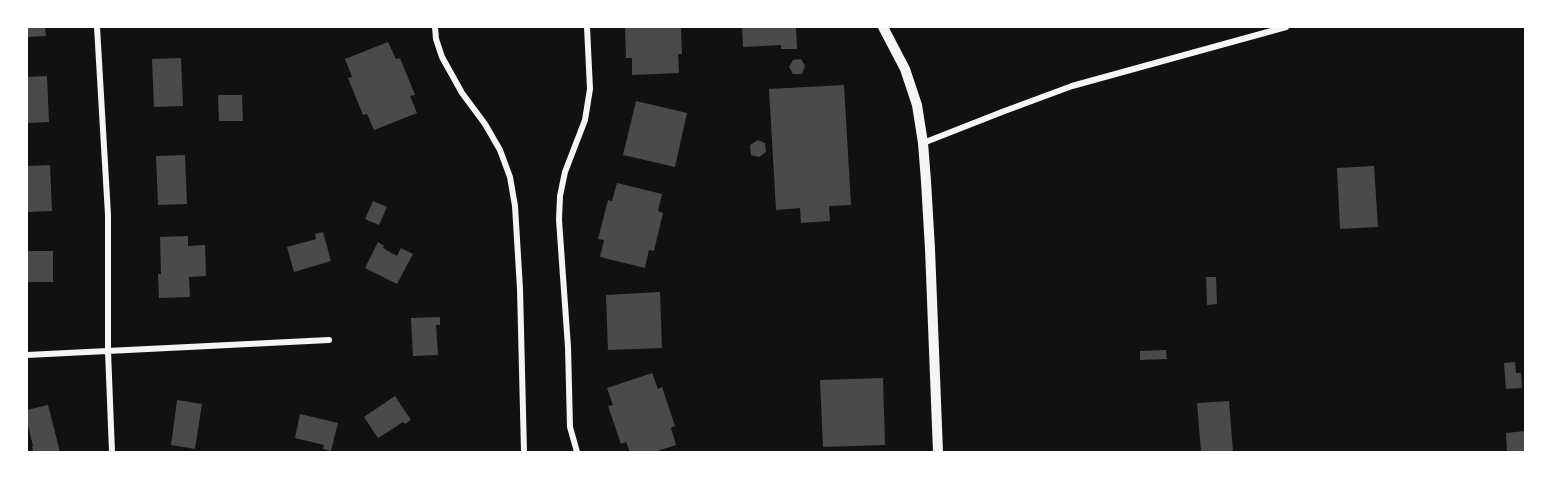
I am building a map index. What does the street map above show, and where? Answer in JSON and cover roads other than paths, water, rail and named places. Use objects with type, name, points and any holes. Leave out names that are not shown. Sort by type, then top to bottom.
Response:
[{"type":"street","points":[[97,27],[108,215],[108,351],[112,452]]},
{"type":"street","points":[[435,27],[442,57],[462,93],[485,124],[500,150],[510,177],[515,206],[520,289],[524,452]]},
{"type":"street","points":[[577,452],[570,427],[559,220],[560,196],[565,172],[585,120],[590,89],[587,27]]},
{"type":"street","points":[[883,27],[905,69],[917,105],[923,143],[929,226],[938,452]]},
{"type":"street","points":[[923,143],[1072,86],[1286,27]]},
{"type":"street","points":[[27,355],[329,340]]}]
